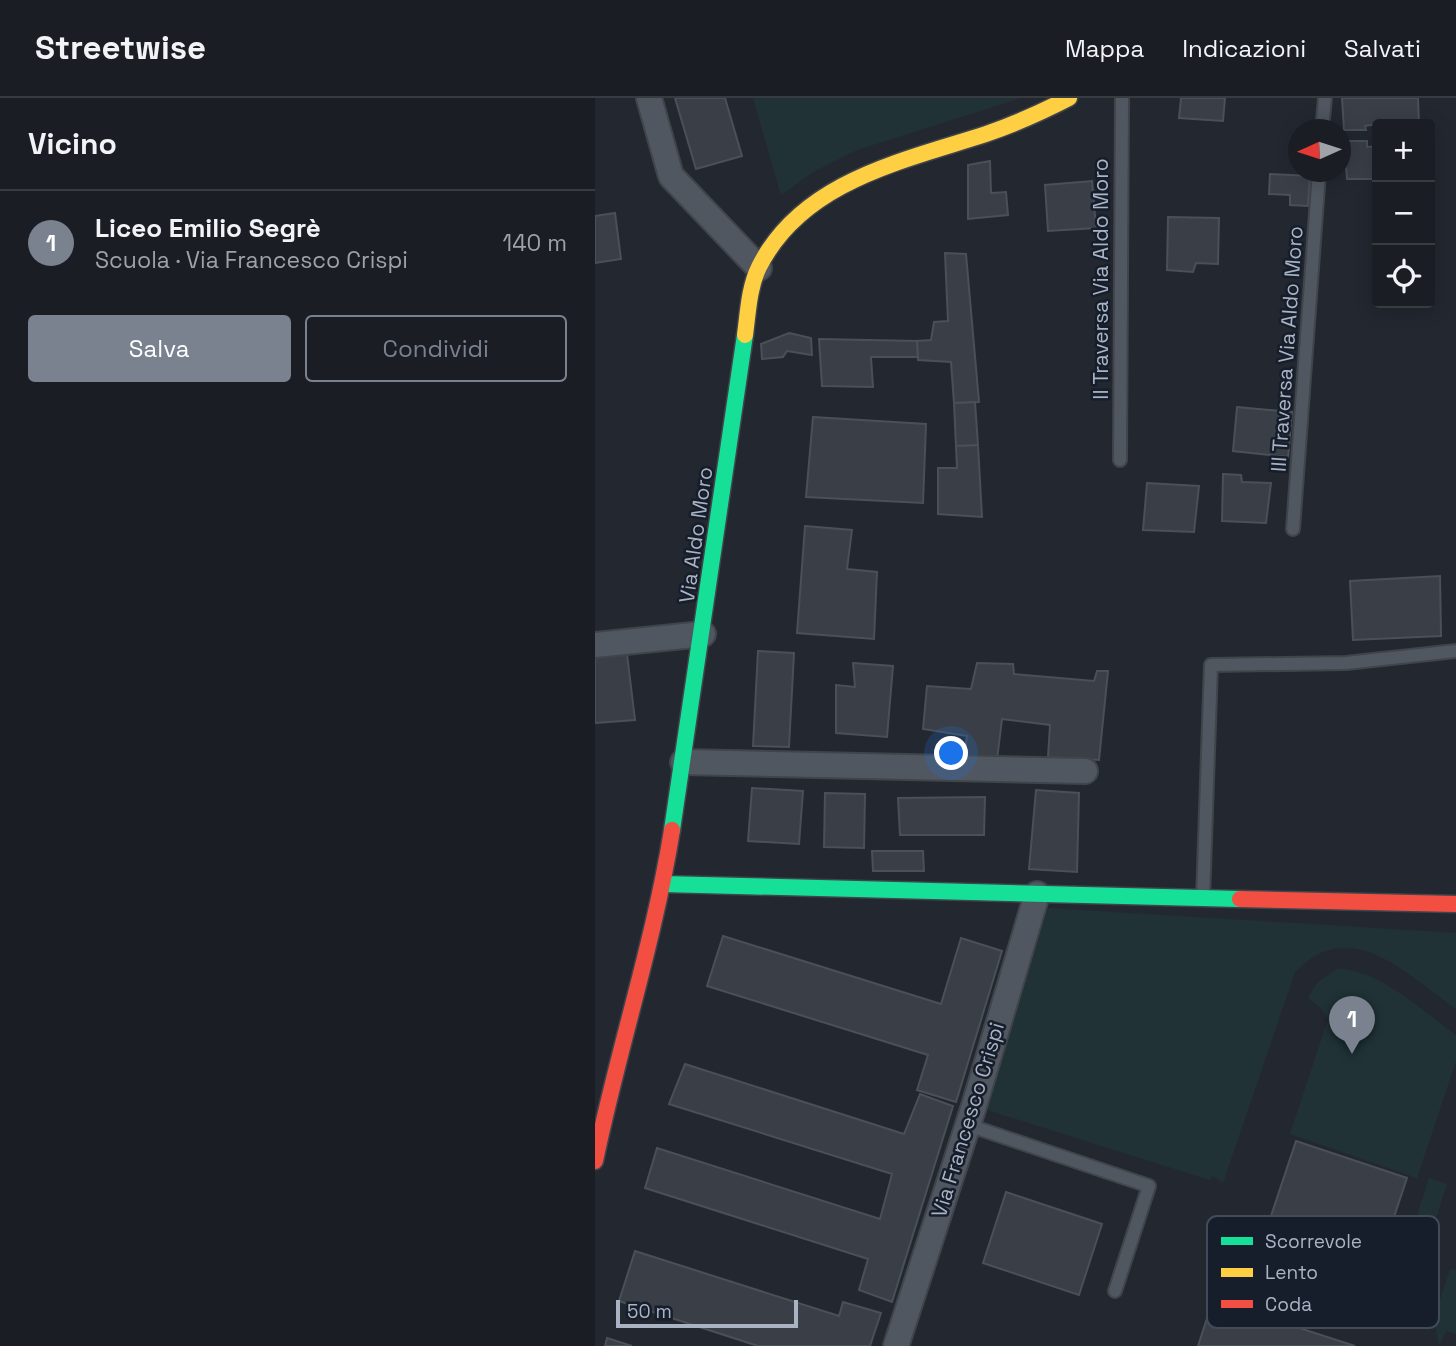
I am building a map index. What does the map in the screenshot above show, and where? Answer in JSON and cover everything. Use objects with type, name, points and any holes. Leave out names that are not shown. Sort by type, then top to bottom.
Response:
[{"type":"street","points":[[649,98],[671,176],[759,268]]},
{"type":"street","name":"Via Aldo Moro","points":[[595,1161],[615,1066],[663,884],[703,635],[747,312],[759,268],[781,234],[841,186],[879,166],[1006,127],[1046,111],[1069,98]]},
{"type":"street","points":[[595,645],[703,635]]},
{"type":"street","points":[[683,762],[1085,771]]},
{"type":"street","points":[[663,884],[1456,904]]},
{"type":"street","name":"Via Francesco Crispi","points":[[896,1346],[968,1125],[1037,894]]},
{"type":"lane","name":"II Traversa Via Aldo Moro","points":[[1120,460],[1122,98]]},
{"type":"lane","points":[[1323,119],[1325,98]]},
{"type":"lane","name":"III Traversa Via Aldo Moro","points":[[1293,528],[1318,182]]},
{"type":"lane","points":[[1203,898],[1211,665],[1346,663],[1456,651]]},
{"type":"lane","points":[[968,1125],[1149,1186],[1115,1291]]},
{"type":"shaded area","points":[[753,98],[1021,98],[857,150],[813,172],[781,195]]},
{"type":"shaded area","points":[[1048,908],[1456,933],[1456,1009],[1418,980],[1378,956],[1357,949],[1337,948],[1316,956],[1295,972],[1223,1183],[1212,1175],[1210,1180],[984,1109]]},
{"type":"shaded area","points":[[1337,969],[1352,970],[1384,983],[1456,1035],[1456,1061],[1417,1178],[1290,1134],[1328,1019],[1321,1008],[1308,998],[1317,983]]},
{"type":"shaded area","points":[[1429,1178],[1447,1184],[1437,1216],[1417,1216]]},
{"type":"shaded area","points":[[1456,1269],[1456,1334],[1446,1331],[1439,1346],[1436,1328],[1439,1328],[1439,1303],[1450,1270]]},
{"type":"building","points":[[675,98],[725,98],[742,156],[696,169]]},
{"type":"building","points":[[1181,98],[1225,98],[1223,121],[1179,118]]},
{"type":"building","points":[[1342,98],[1418,98],[1419,119],[1372,119],[1372,125],[1365,126],[1366,130],[1351,130],[1351,119],[1343,119]]},
{"type":"building","points":[[1351,141],[1367,141],[1367,147],[1372,146],[1372,179],[1351,179]]},
{"type":"building","points":[[990,161],[991,193],[1006,192],[1008,215],[968,219],[968,165]]},
{"type":"building","points":[[1270,174],[1288,175],[1288,182],[1310,182],[1308,206],[1290,205],[1290,195],[1269,194]]},
{"type":"building","points":[[1092,181],[1096,228],[1048,231],[1045,185]]},
{"type":"building","points":[[615,213],[621,259],[595,263],[595,216]]},
{"type":"building","points":[[1168,217],[1219,218],[1218,264],[1196,263],[1193,272],[1167,270]]},
{"type":"building","points":[[945,253],[966,254],[979,402],[954,403],[951,362],[918,360],[917,341],[931,340],[934,322],[948,321]]},
{"type":"building","points":[[789,333],[811,338],[812,355],[787,351],[783,357],[762,359],[761,344]]},
{"type":"building","points":[[819,339],[917,341],[918,357],[871,357],[873,387],[822,386]]},
{"type":"building","points":[[975,402],[978,445],[956,446],[954,403]]},
{"type":"building","points":[[1237,407],[1292,412],[1288,457],[1233,451]]},
{"type":"building","points":[[813,417],[926,424],[923,503],[806,497]]},
{"type":"building","points":[[978,445],[982,517],[938,514],[938,468],[957,468],[956,446]]},
{"type":"building","points":[[1223,474],[1241,475],[1242,482],[1271,483],[1266,523],[1222,521]]},
{"type":"building","points":[[1147,483],[1199,486],[1194,532],[1143,530]]},
{"type":"building","points":[[805,526],[852,530],[847,569],[877,572],[874,639],[797,633]]},
{"type":"building","points":[[1440,576],[1441,636],[1353,640],[1350,581]]},
{"type":"building","points":[[758,651],[794,653],[789,747],[753,746]]},
{"type":"building","points":[[627,654],[635,720],[595,723],[595,657]]},
{"type":"building","points":[[853,663],[893,666],[887,737],[836,733],[836,685],[855,687]]},
{"type":"building","points":[[977,663],[1013,664],[1014,674],[1094,681],[1097,671],[1108,671],[1099,760],[1048,757],[1050,725],[1002,719],[997,760],[964,756],[967,736],[923,729],[927,686],[971,689]]},
{"type":"building","points":[[752,788],[803,791],[799,844],[748,841]]},
{"type":"building","points":[[1036,790],[1079,793],[1077,872],[1029,869]]},
{"type":"building","points":[[825,793],[865,794],[864,848],[824,847]]},
{"type":"building","points":[[985,797],[984,835],[900,835],[898,798]]},
{"type":"building","points":[[872,851],[923,851],[924,871],[873,871]]},
{"type":"building","points":[[723,936],[941,1004],[961,938],[1002,951],[956,1102],[917,1090],[928,1055],[707,986]]},
{"type":"building","points":[[685,1064],[904,1134],[920,1094],[953,1106],[892,1302],[859,1290],[868,1259],[645,1188],[657,1148],[880,1219],[892,1174],[669,1104]]},
{"type":"building","points":[[1296,1141],[1407,1178],[1394,1216],[1271,1216]]},
{"type":"building","points":[[1006,1192],[1102,1224],[1079,1295],[983,1263]]},
{"type":"building","points":[[635,1251],[839,1316],[843,1302],[881,1313],[870,1346],[758,1346],[619,1301]]},
{"type":"building","points":[[1207,1318],[1207,1328],[1299,1328],[1355,1346],[1198,1346]]},
{"type":"building","points":[[607,1338],[632,1346],[605,1346]]},
{"type":"traffic: fast","points":[[672,830],[745,335]]},
{"type":"traffic: fast","points":[[663,884],[1240,899]]},
{"type":"traffic: slow","points":[[745,335],[751,292],[759,267],[778,238],[801,214],[828,194],[889,165],[986,134],[1069,98]]},
{"type":"traffic: jam","points":[[595,1161],[656,913],[672,830]]},
{"type":"traffic: jam","points":[[1240,899],[1456,904]]},
{"type":"place","name":"Liceo Emilio Segrè","points":[[1352,1054]]}]
